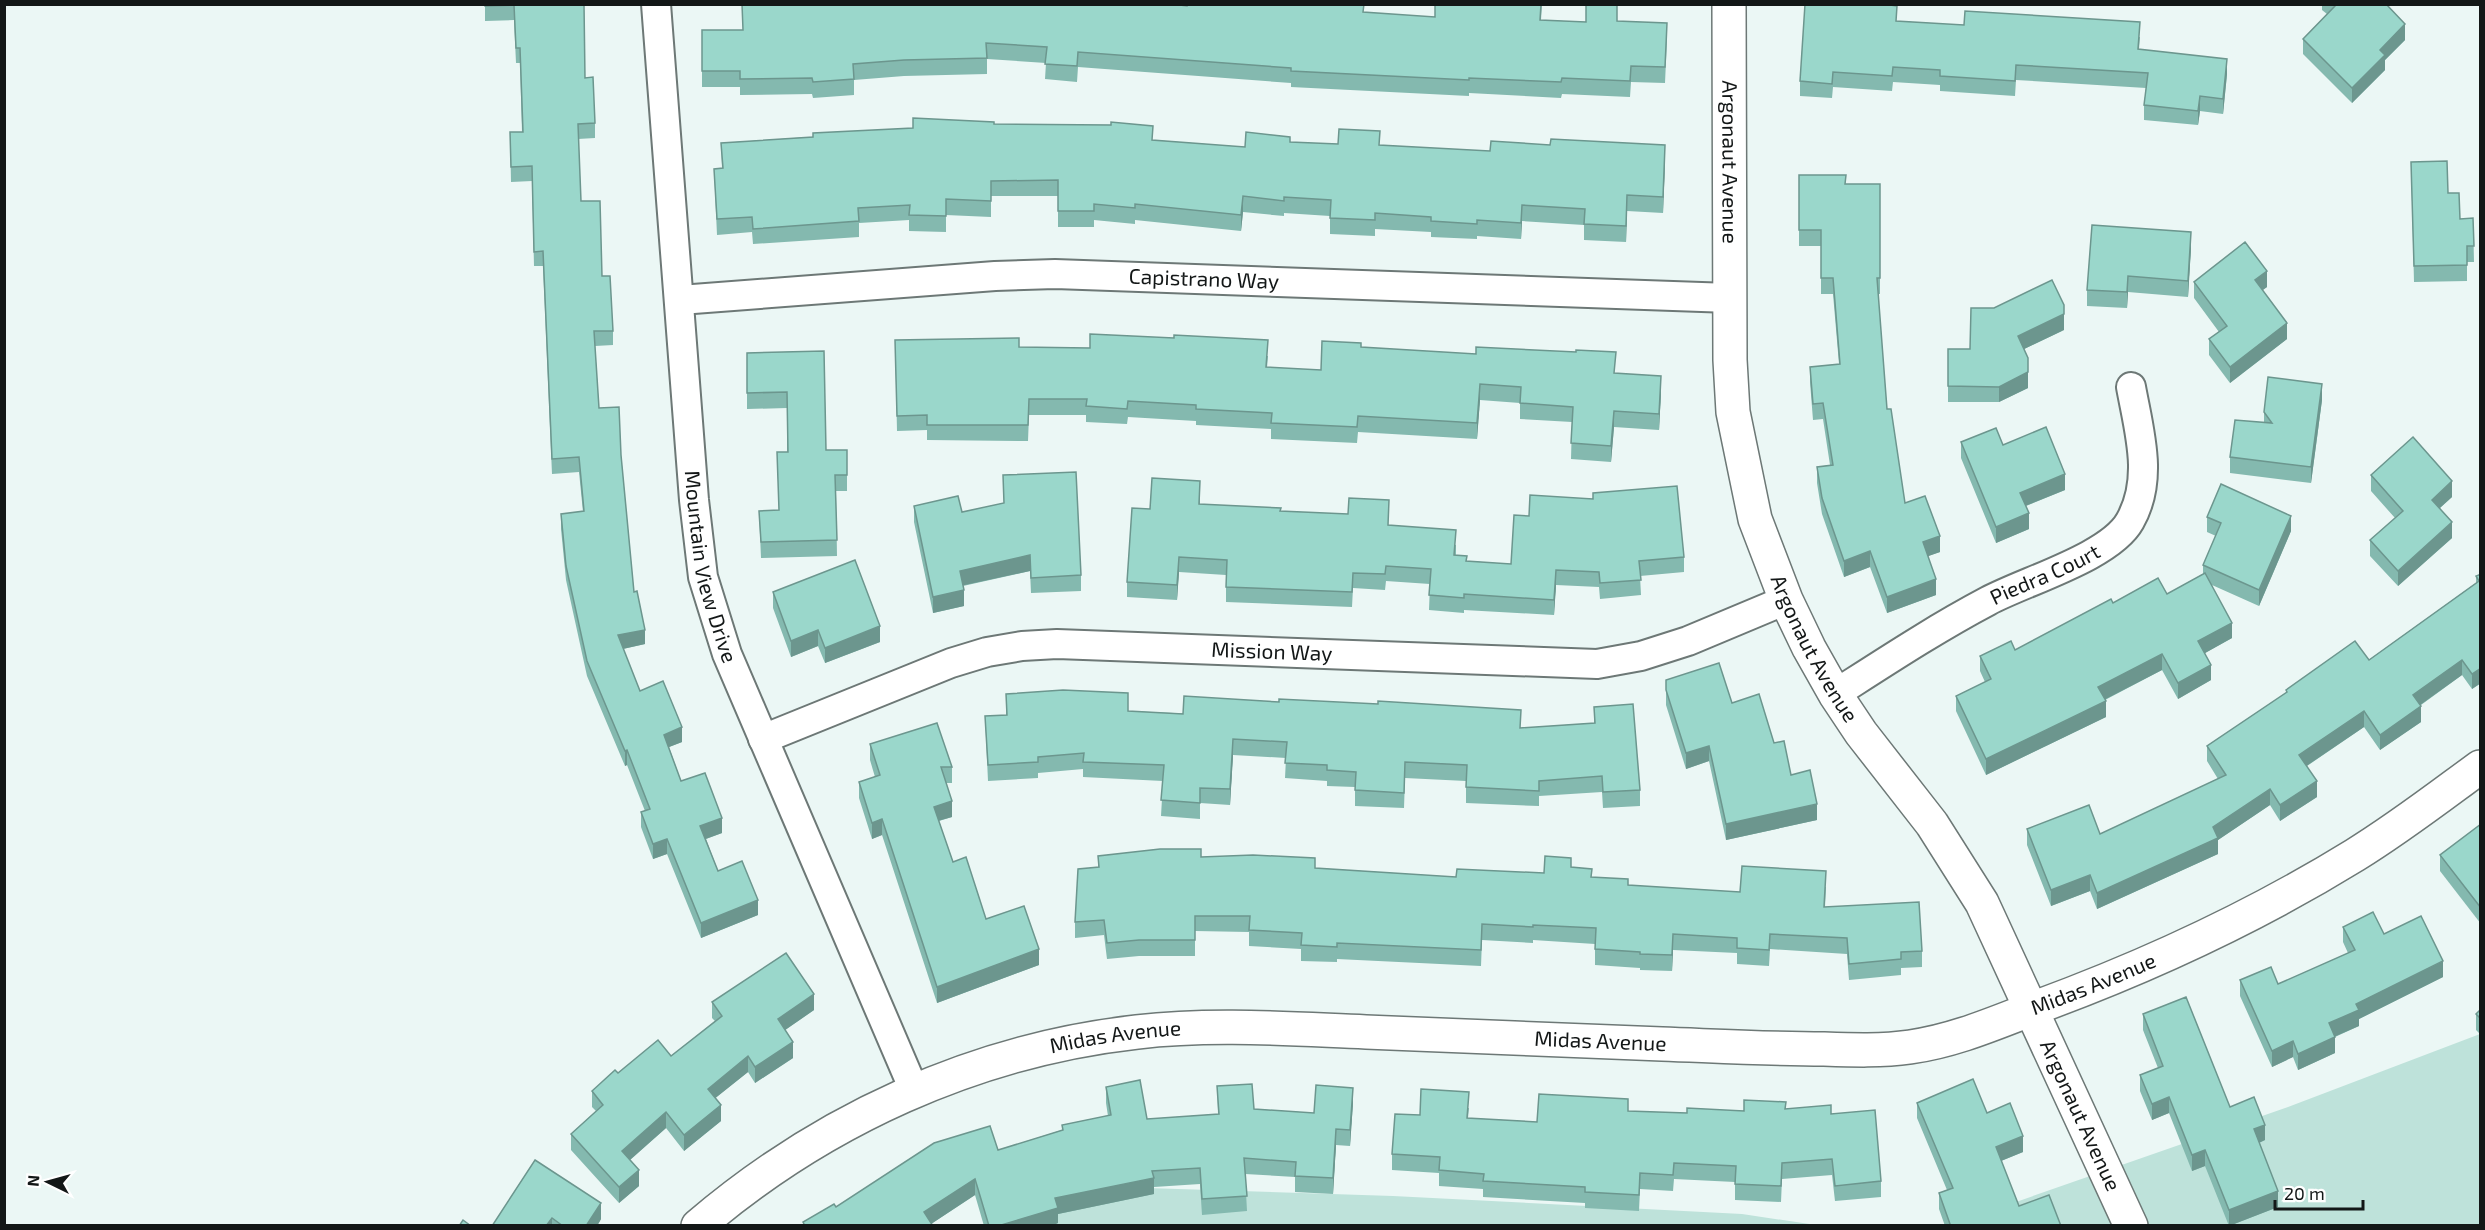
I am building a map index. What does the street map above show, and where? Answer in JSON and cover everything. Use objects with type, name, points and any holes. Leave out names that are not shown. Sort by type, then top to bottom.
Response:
[{"type":"street","name":"Mountain View Drive","points":[[656,4],[694,500],[703,577],[727,654],[914,1090]]},
{"type":"street","name":"Argonaut Avenue","points":[[1729,4],[1730,360],[1733,412],[1755,519],[1786,600],[1835,694],[1861,733],[1932,824],[1982,903],[2131,1226]]},
{"type":"street","name":"Capistrano Way","points":[[680,300],[995,276],[1054,274],[1730,298]]},
{"type":"street","name":"Piedra Court","points":[[1835,694],[1990,600],[2102,549],[2130,523],[2142,489],[2143,451],[2131,387]]},
{"type":"street","name":"Mission Way","points":[[764,739],[951,663],[987,652],[1022,646],[1057,644],[1597,664],[1641,656],[1688,640],[1786,600]]},
{"type":"street","name":"Midas Avenue","points":[[698,1226],[795,1154],[879,1106],[914,1090],[992,1062],[1042,1048],[1126,1033],[1172,1029],[1275,1028],[1786,1049],[1872,1050],[1907,1047],[1950,1038],[2083,990],[2253,912],[2355,855],[2481,767]]},
{"type":"green space","points":[[2480,1034],[2480,1225],[1947,1226],[2288,1107]]},
{"type":"green space","points":[[1147,1188],[1393,1196],[1742,1214],[1816,1225],[1008,1226]]},
{"type":"building","points":[[485,4],[584,4],[585,78],[593,77],[595,123],[578,124],[581,201],[600,201],[602,276],[610,276],[613,331],[594,331],[599,408],[619,407],[621,455],[634,592],[637,591],[645,630],[618,635],[640,691],[663,681],[682,727],[664,735],[681,781],[705,773],[722,818],[700,826],[718,871],[742,861],[758,900],[701,923],[667,839],[653,844],[641,812],[650,809],[627,750],[625,751],[587,661],[566,566],[561,514],[584,511],[579,457],[552,459],[543,251],[534,252],[532,166],[511,167],[510,132],[523,132],[520,48],[516,48],[514,5],[485,6]]},
{"type":"building","points":[[742,4],[1171,4],[1187,6],[1187,4],[1364,4],[1363,12],[1435,17],[1435,4],[1541,4],[1540,20],[1586,22],[1586,4],[1617,4],[1617,21],[1667,23],[1665,67],[1631,66],[1630,81],[1562,78],[1561,82],[1469,78],[1469,80],[1291,71],[1291,68],[1078,52],[1077,66],[1045,64],[1047,47],[986,43],[987,58],[853,64],[854,79],[813,82],[812,78],[740,79],[740,71],[702,71],[702,30],[743,30]]},
{"type":"building","points":[[1805,4],[1883,4],[1897,6],[1896,21],[1964,25],[1965,11],[2140,22],[2138,49],[2227,59],[2223,99],[2200,96],[2198,111],[2144,105],[2148,73],[2016,65],[2015,81],[1940,76],[1940,70],[1893,67],[1892,76],[1833,72],[1832,84],[1800,81]]},
{"type":"building","points":[[2333,4],[2386,4],[2405,24],[2380,50],[2385,55],[2352,88],[2303,39],[2335,6]]},
{"type":"building","points":[[913,118],[994,122],[994,124],[1111,125],[1111,122],[1153,126],[1152,140],[1245,147],[1246,132],[1290,137],[1290,142],[1338,144],[1339,129],[1380,131],[1379,145],[1490,151],[1491,141],[1550,145],[1551,139],[1665,145],[1663,197],[1627,195],[1626,226],[1584,224],[1585,209],[1522,205],[1521,223],[1477,220],[1477,224],[1431,221],[1431,217],[1375,213],[1375,220],[1330,218],[1331,200],[1284,197],[1284,201],[1243,196],[1241,215],[1135,204],[1135,208],[1094,204],[1094,211],[1058,211],[1058,180],[991,181],[991,201],[946,199],[946,216],[909,215],[910,205],[858,208],[859,221],[753,229],[752,217],[717,219],[714,169],[723,168],[721,143],[813,137],[813,133],[913,128]]},
{"type":"building","points":[[2447,161],[2448,193],[2459,193],[2460,219],[2473,218],[2474,246],[2467,246],[2467,265],[2414,266],[2411,162]]},
{"type":"building","points":[[1799,175],[1846,175],[1845,184],[1880,184],[1880,278],[1877,278],[1887,409],[1891,409],[1905,503],[1925,496],[1940,536],[1923,542],[1936,579],[1887,597],[1870,551],[1844,561],[1822,498],[1817,467],[1833,465],[1823,403],[1813,404],[1810,367],[1840,364],[1833,278],[1821,278],[1821,230],[1799,230]]},
{"type":"building","points":[[2092,225],[2191,232],[2188,281],[2128,276],[2127,292],[2087,290]]},
{"type":"building","points":[[2245,242],[2267,271],[2255,280],[2287,323],[2230,367],[2209,339],[2227,326],[2194,282]]},
{"type":"building","points":[[2052,280],[2064,305],[2064,314],[2018,336],[2028,358],[2028,372],[1999,387],[1948,386],[1948,349],[1970,349],[1971,308],[1994,308]]},
{"type":"building","points":[[1090,334],[1174,338],[1174,335],[1268,340],[1266,367],[1321,370],[1322,341],[1361,343],[1361,347],[1476,354],[1476,347],[1616,352],[1614,373],[1661,376],[1659,414],[1614,411],[1611,446],[1571,443],[1573,407],[1520,403],[1521,387],[1480,384],[1477,423],[1358,416],[1357,427],[1271,423],[1272,413],[1196,409],[1196,405],[1128,401],[1127,409],[1086,406],[1087,399],[1029,399],[1028,425],[927,425],[927,415],[897,416],[895,340],[1019,338],[1019,347],[1090,348]]},
{"type":"building","points":[[824,351],[826,450],[847,450],[847,475],[835,475],[837,540],[761,542],[759,511],[779,510],[777,452],[788,452],[787,392],[747,393],[747,353]]},
{"type":"building","points":[[2268,377],[2322,384],[2311,467],[2230,457],[2235,420],[2272,423],[2264,412]]},
{"type":"building","points":[[2046,427],[2065,474],[2020,493],[2029,513],[1996,527],[1961,442],[1996,428],[2003,445]]},
{"type":"building","points":[[2413,437],[2452,481],[2432,500],[2452,522],[2398,571],[2370,540],[2403,511],[2371,475]]},
{"type":"building","points":[[1076,472],[1081,575],[1031,578],[1030,555],[960,571],[964,590],[933,597],[914,506],[958,496],[962,512],[1004,503],[1003,475]]},
{"type":"building","points":[[1152,478],[1200,481],[1199,504],[1348,514],[1349,498],[1389,500],[1388,525],[1456,530],[1454,555],[1467,556],[1466,561],[1511,564],[1514,515],[1529,516],[1530,495],[1593,499],[1593,493],[1677,486],[1684,557],[1639,561],[1641,580],[1600,583],[1599,572],[1556,570],[1554,600],[1464,594],[1464,598],[1429,595],[1431,569],[1386,566],[1385,574],[1353,573],[1352,592],[1226,587],[1227,560],[1179,557],[1177,585],[1127,582],[1132,508],[1150,509]]},
{"type":"building","points":[[2221,484],[2291,516],[2259,590],[2203,565],[2221,523],[2207,517]]},
{"type":"building","points":[[855,560],[880,626],[825,648],[818,630],[791,641],[773,592]]},
{"type":"building","points":[[2205,573],[2232,623],[2198,641],[2211,665],[2178,683],[2162,654],[2098,687],[2106,701],[1986,759],[1956,696],[1991,679],[1980,656],[2011,641],[2015,650],[2111,599],[2113,603],[2158,578],[2167,594]]},
{"type":"building","points":[[2481,574],[2481,668],[2472,674],[2462,660],[2413,695],[2421,706],[2380,735],[2364,711],[2299,755],[2317,781],[2280,805],[2270,789],[2213,827],[2218,838],[2097,893],[2090,875],[2051,890],[2027,829],[2089,805],[2100,834],[2226,775],[2207,746],[2287,692],[2286,690],[2355,641],[2369,660],[2479,581],[2476,576]]},
{"type":"building","points":[[1719,663],[1732,703],[1759,694],[1774,743],[1784,741],[1791,775],[1810,770],[1817,804],[1726,824],[1709,746],[1686,753],[1666,690],[1666,680]]},
{"type":"building","points":[[1063,690],[1128,693],[1128,711],[1183,714],[1184,696],[1279,702],[1279,699],[1378,704],[1378,701],[1521,710],[1520,728],[1595,723],[1594,707],[1633,704],[1640,790],[1603,792],[1602,776],[1539,781],[1539,791],[1466,787],[1467,765],[1405,762],[1404,793],[1355,790],[1356,772],[1327,770],[1327,765],[1285,763],[1287,742],[1233,739],[1230,789],[1200,788],[1200,803],[1161,800],[1164,765],[1083,762],[1084,753],[1038,757],[1038,762],[988,765],[985,716],[1007,715],[1006,694]]},
{"type":"building","points":[[937,723],[952,767],[941,767],[952,801],[934,807],[953,862],[966,857],[986,919],[1024,906],[1039,949],[937,987],[882,819],[872,823],[859,782],[880,775],[870,744]]},
{"type":"building","points":[[2481,824],[2481,908],[2440,855]]},
{"type":"building","points":[[1160,849],[1201,849],[1201,857],[1253,855],[1315,858],[1315,868],[1456,877],[1457,869],[1544,873],[1545,856],[1571,858],[1571,867],[1592,869],[1591,877],[1628,879],[1628,885],[1740,892],[1742,866],[1826,871],[1824,907],[1919,902],[1922,951],[1901,952],[1901,959],[1849,964],[1847,938],[1770,934],[1769,950],[1737,948],[1737,938],[1673,934],[1672,955],[1640,954],[1640,952],[1595,949],[1596,928],[1482,924],[1481,950],[1337,943],[1337,947],[1301,945],[1302,933],[1249,930],[1250,916],[1195,916],[1195,940],[1139,940],[1107,943],[1104,920],[1075,922],[1078,869],[1099,867],[1098,856]]},
{"type":"building","points":[[2373,912],[2384,934],[2421,916],[2443,961],[2356,1004],[2359,1010],[2329,1023],[2335,1037],[2298,1054],[2293,1041],[2272,1051],[2240,980],[2271,967],[2278,984],[2355,950],[2343,927]]},
{"type":"building","points":[[786,953],[814,994],[778,1019],[793,1042],[755,1067],[748,1056],[708,1089],[721,1105],[684,1135],[666,1112],[622,1151],[639,1170],[619,1187],[571,1134],[603,1105],[592,1091],[615,1070],[618,1073],[658,1040],[671,1056],[722,1016],[712,1002]]},
{"type":"building","points":[[2186,997],[2230,1107],[2254,1097],[2265,1125],[2254,1129],[2278,1191],[2229,1210],[2205,1150],[2192,1155],[2169,1097],[2152,1104],[2140,1075],[2163,1066],[2143,1014]]},
{"type":"building","points":[[2481,1009],[2481,1019],[2476,1014]]},
{"type":"building","points":[[1973,1079],[1987,1113],[2010,1103],[2023,1136],[1996,1147],[2019,1206],[2049,1195],[2061,1226],[1947,1226],[1950,1224],[1939,1193],[1953,1188],[1917,1103]]},
{"type":"building","points":[[1140,1080],[1147,1119],[1219,1114],[1217,1086],[1252,1084],[1254,1109],[1314,1113],[1316,1085],[1353,1088],[1350,1130],[1336,1129],[1333,1178],[1295,1176],[1296,1162],[1244,1158],[1247,1196],[1202,1199],[1200,1168],[1152,1171],[1154,1178],[1055,1198],[1058,1208],[998,1226],[989,1226],[975,1179],[924,1212],[933,1226],[805,1226],[803,1222],[834,1204],[836,1207],[934,1143],[990,1126],[998,1150],[1063,1130],[1062,1125],[1111,1115],[1106,1087]]},
{"type":"building","points":[[1421,1089],[1469,1092],[1467,1118],[1537,1122],[1539,1094],[1628,1099],[1628,1111],[1687,1113],[1687,1108],[1744,1111],[1744,1100],[1786,1102],[1785,1109],[1831,1105],[1831,1114],[1875,1110],[1881,1181],[1835,1186],[1832,1159],[1782,1163],[1781,1186],[1735,1184],[1736,1166],[1674,1163],[1673,1175],[1640,1173],[1639,1195],[1585,1192],[1585,1187],[1483,1181],[1484,1174],[1439,1170],[1440,1157],[1392,1154],[1395,1114],[1420,1115]]},
{"type":"building","points":[[535,1160],[601,1203],[586,1226],[563,1226],[552,1218],[546,1226],[492,1226]]},
{"type":"building","points":[[463,1220],[471,1226],[459,1226]]}]
